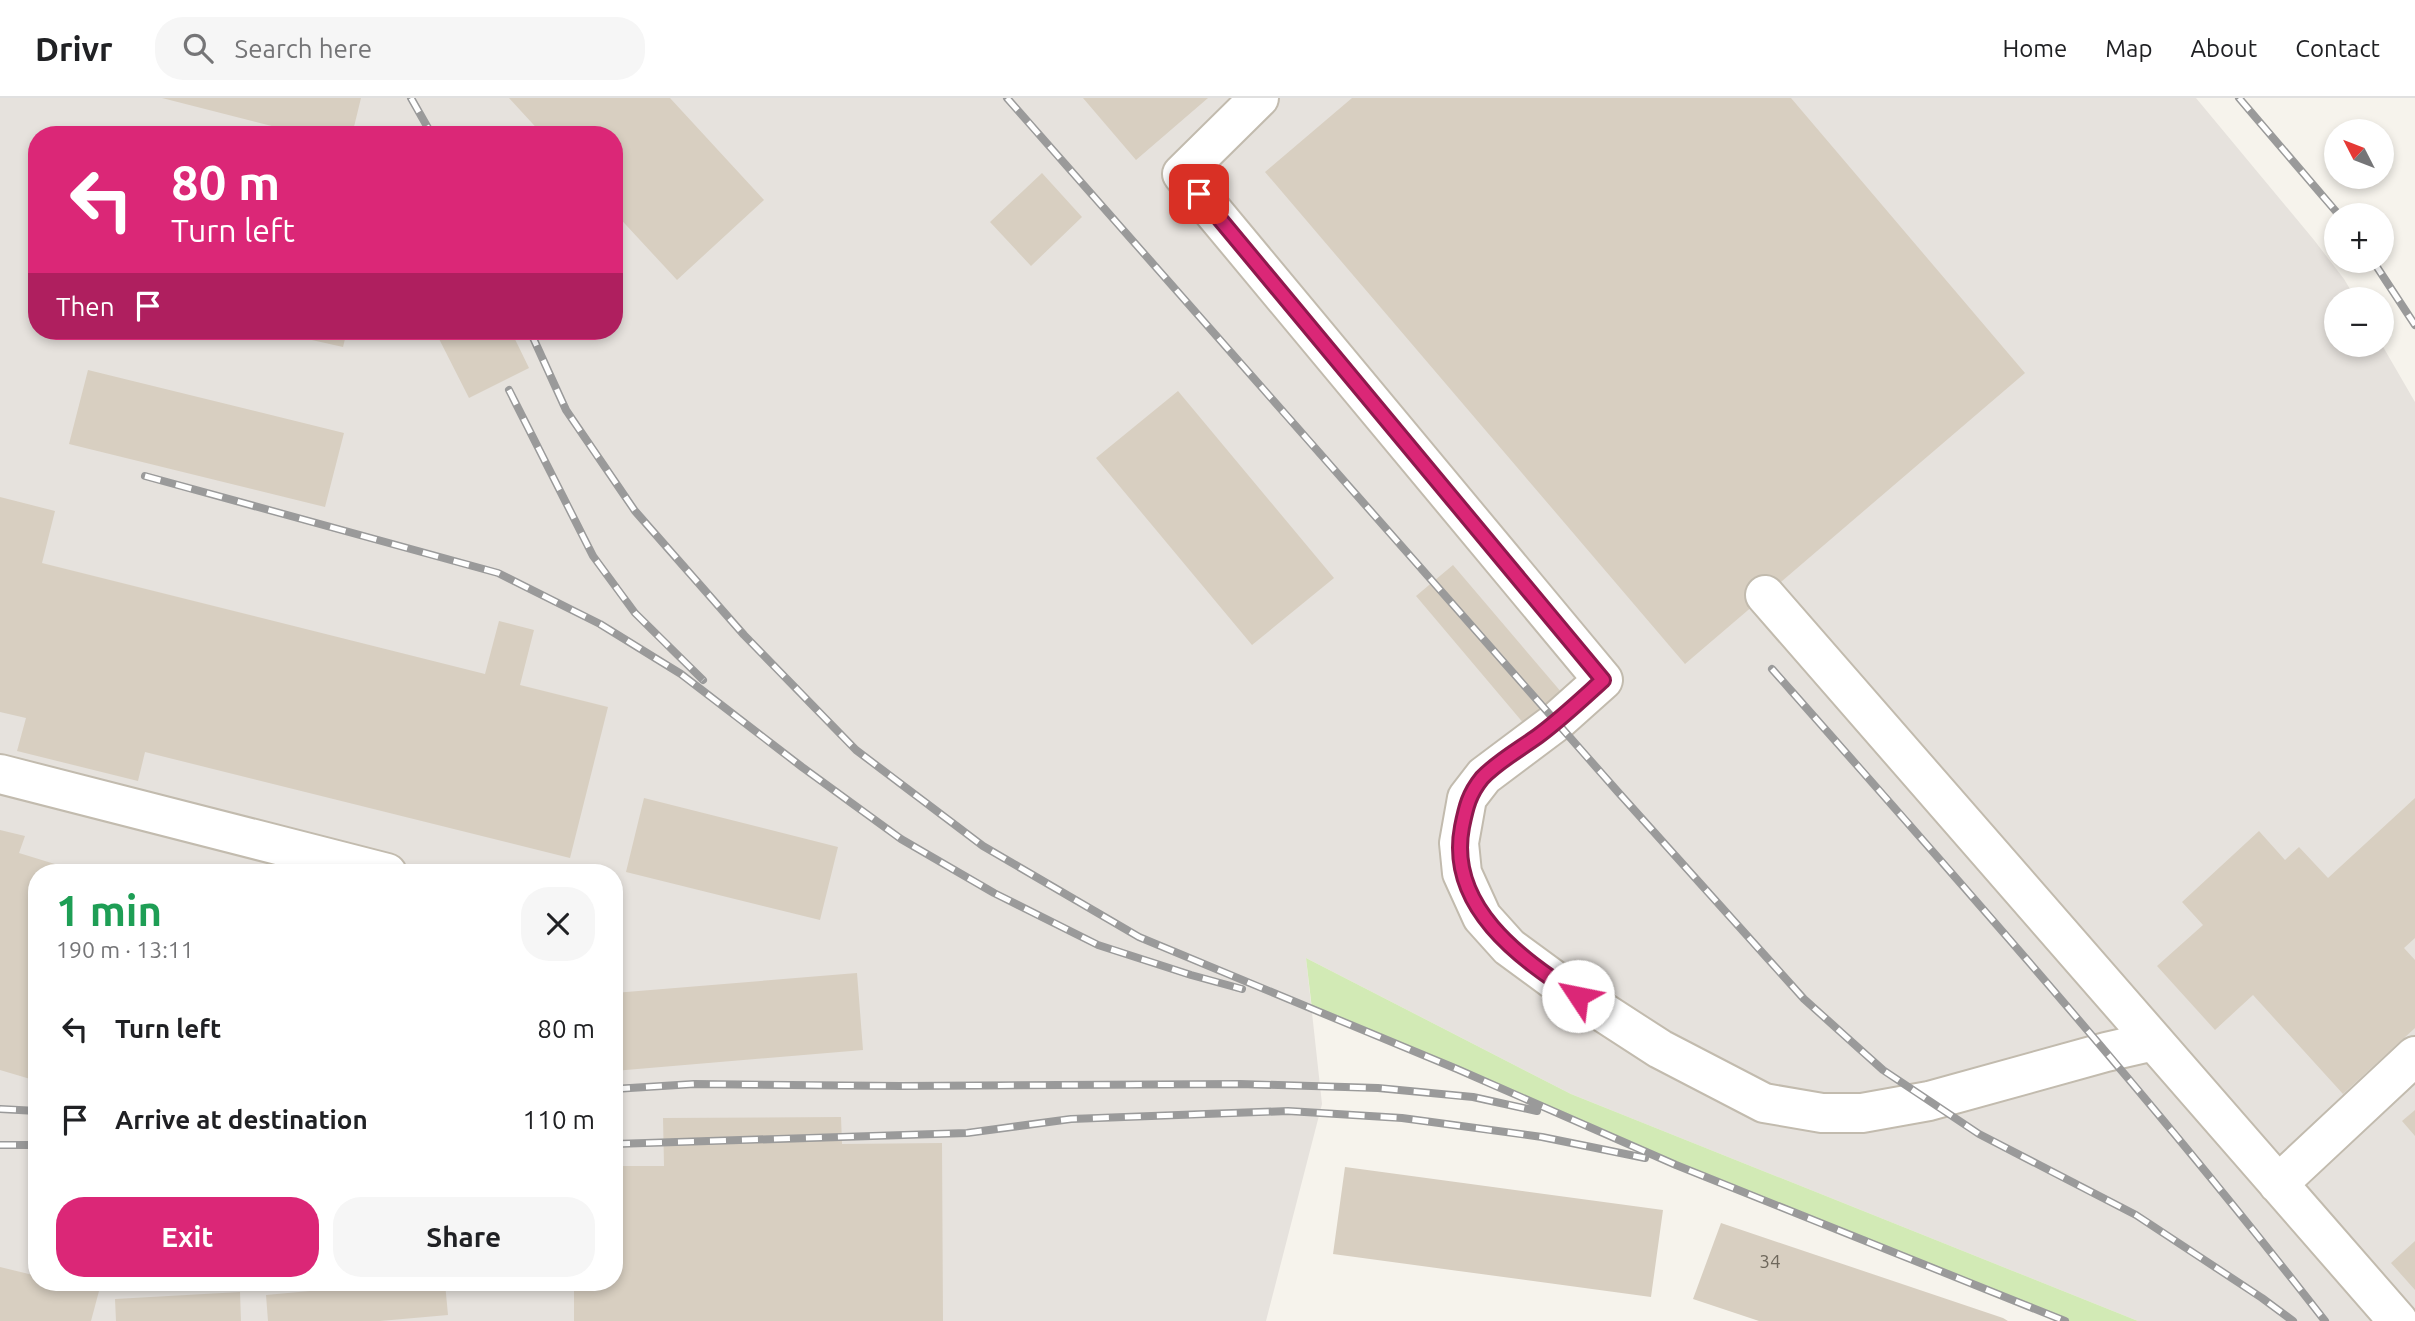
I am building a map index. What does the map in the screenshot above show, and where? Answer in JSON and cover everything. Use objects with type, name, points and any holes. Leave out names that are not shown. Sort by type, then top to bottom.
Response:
[{"type":"lane","points":[[1259,98],[1182,174],[1603,680],[1556,722],[1484,776],[1468,798],[1459,843],[1462,873],[1482,916],[1509,947],[1558,983],[1660,1049],[1764,1102],[1822,1113],[1862,1113],[1929,1101],[2154,1041]]},
{"type":"lane","points":[[1765,595],[2398,1321]]},
{"type":"lane","points":[[0,774],[352,864]]},
{"type":"lane","points":[[2278,1184],[2415,1056]]},
{"type":"shaded area","points":[[0,98],[2196,98],[2324,253],[2324,273],[2339,273],[2349,287],[2324,287],[2324,357],[2389,357],[2415,402],[2415,1321],[2138,1321],[1571,1094],[1306,958],[1322,1104],[1266,1321],[0,1321]]},
{"type":"green space","points":[[1306,958],[1571,1094],[2138,1321],[2065,1321],[1676,1165],[1312,1009]]},
{"type":"building","points":[[162,98],[361,98],[354,126],[272,126]]},
{"type":"building","points":[[509,98],[670,98],[764,200],[677,280],[623,222],[623,126],[535,126]]},
{"type":"building","points":[[1083,98],[1208,98],[1136,160]]},
{"type":"building","points":[[1352,98],[1791,98],[2025,373],[1685,664],[1265,172]]},
{"type":"building","points":[[1042,173],[1082,217],[1031,266],[990,222]]},
{"type":"building","points":[[312,340],[345,340],[343,347]]},
{"type":"building","points":[[440,340],[515,340],[529,368],[469,398]]},
{"type":"building","points":[[88,370],[344,433],[325,507],[69,444]]},
{"type":"building","points":[[1178,391],[1334,578],[1252,645],[1096,458]]},
{"type":"building","points":[[0,497],[55,511],[42,563],[485,674],[499,621],[534,630],[520,685],[608,707],[570,858],[145,752],[138,781],[17,751],[26,718],[0,712]]},
{"type":"building","points":[[1453,565],[1562,693],[1525,725],[1416,596]]},
{"type":"building","points":[[644,798],[838,847],[820,920],[626,872]]},
{"type":"building","points":[[2415,798],[2415,938],[2404,948],[2415,960],[2415,1028],[2343,1094],[2253,995],[2215,1030],[2157,966],[2203,925],[2182,902],[2259,831],[2285,860],[2299,847],[2328,878]]},
{"type":"building","points":[[0,830],[25,836],[19,853],[55,864],[28,864],[28,1078],[0,1070]]},
{"type":"building","points":[[857,973],[863,1050],[623,1070],[623,992]]},
{"type":"building","points":[[2415,1110],[2415,1136],[2402,1121]]},
{"type":"building","points":[[841,1117],[842,1144],[942,1143],[943,1321],[574,1321],[574,1291],[623,1291],[623,1166],[664,1166],[663,1118]]},
{"type":"building","points":[[1345,1167],[1663,1210],[1651,1297],[1333,1254]]},
{"type":"building","points":[[1721,1223],[2008,1321],[1759,1321],[1693,1299]]},
{"type":"building","points":[[2415,1241],[2415,1290],[2391,1263]]},
{"type":"building","points":[[0,1267],[28,1274],[28,1291],[99,1291],[91,1321],[0,1321]]},
{"type":"building","points":[[310,1291],[446,1291],[448,1315],[380,1321],[268,1321],[266,1295]]},
{"type":"building","points":[[240,1292],[241,1321],[116,1321],[115,1299]]},
{"type":"railway","points":[[411,98],[427,126]]},
{"type":"railway","points":[[1007,98],[1618,792],[1804,999],[1883,1070],[1979,1134],[2136,1215],[2293,1321]]},
{"type":"railway","points":[[2239,98],[2329,203]]},
{"type":"railway","points":[[2381,273],[2415,325]]},
{"type":"railway","points":[[534,340],[566,410],[635,511],[744,635],[856,750],[983,846],[1139,937],[1457,1069],[1676,1165],[2065,1321]]},
{"type":"railway","points":[[509,390],[593,556],[635,613],[703,680]]},
{"type":"railway","points":[[145,476],[498,573],[600,624],[681,674],[901,839],[994,893],[1098,945],[1242,989]]},
{"type":"railway","points":[[1772,669],[2123,1072],[2325,1321]]},
{"type":"railway","points":[[623,1088],[694,1084],[1240,1084],[1378,1088],[1473,1097],[1537,1111]]},
{"type":"railway","points":[[0,1109],[28,1111]]},
{"type":"railway","points":[[623,1144],[967,1133],[1071,1119],[1288,1111],[1402,1118],[1542,1137],[1645,1158]]},
{"type":"railway","points":[[0,1145],[28,1145]]},
{"type":"route","points":[[1199,194],[1603,680],[1556,722],[1484,776],[1468,798],[1459,843],[1462,873],[1482,916],[1509,947],[1578,996]]}]
